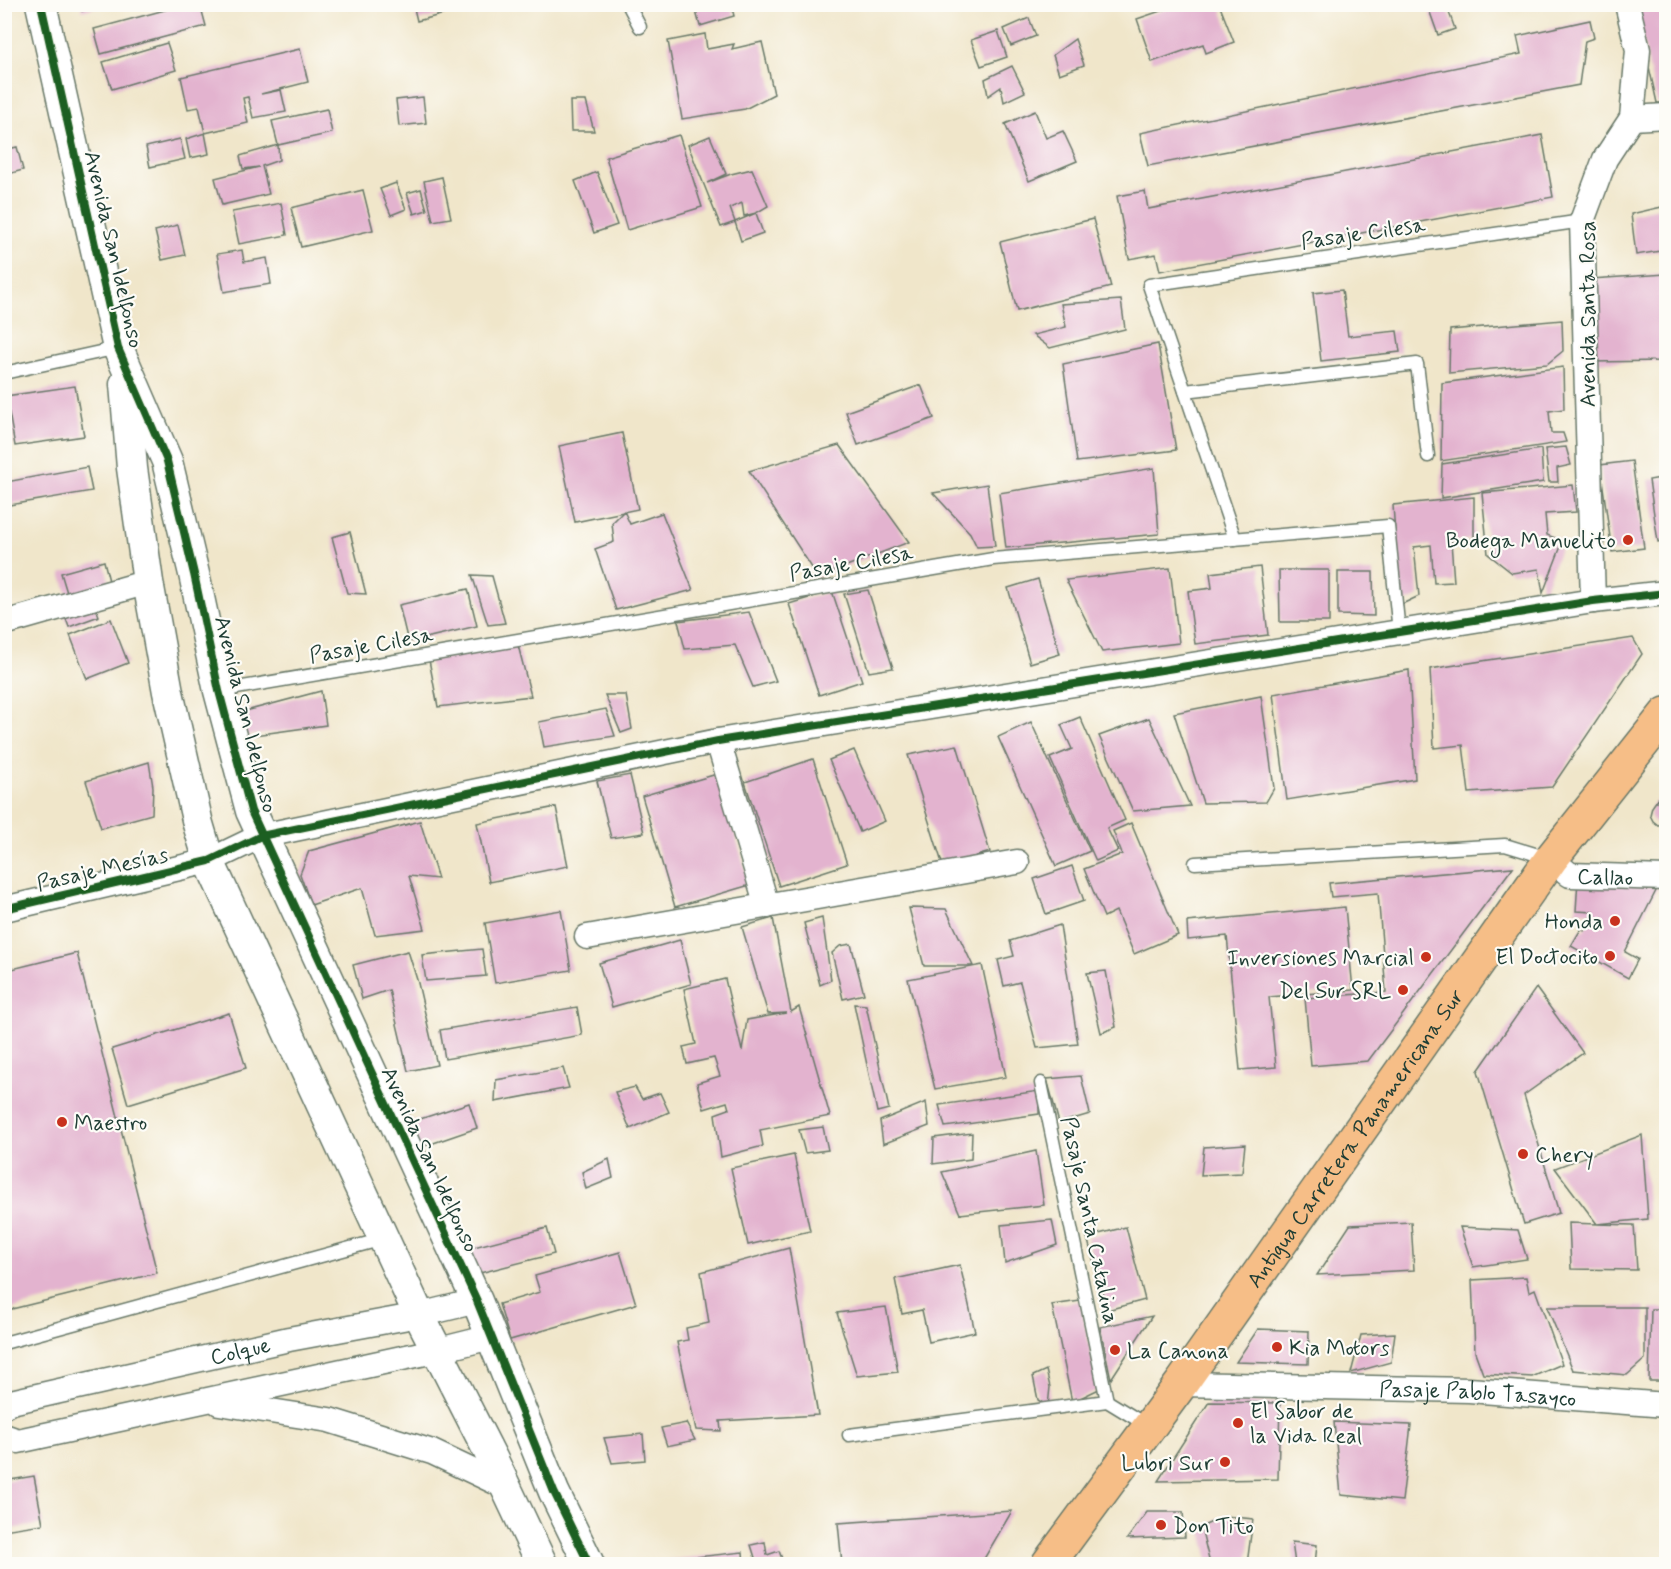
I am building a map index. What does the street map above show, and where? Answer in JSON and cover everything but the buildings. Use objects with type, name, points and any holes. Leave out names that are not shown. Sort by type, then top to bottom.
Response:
[{"type":"highway","name":"Antigua Carretera Panamericana Sur","points":[[1048,1564],[1181,1384],[1551,859],[1666,714]]},
{"type":"street","name":"Avenida San Idelfonso","points":[[40,4],[120,355],[132,468],[148,582],[168,692],[198,824],[209,861],[419,1314],[439,1350],[542,1564]]},
{"type":"street","name":"Avenida Santa Rosa","points":[[1593,601],[1582,221],[1605,159],[1632,118],[1638,50],[1627,4]]},
{"type":"street","points":[[1632,118],[1666,116]]},
{"type":"street","name":"Avenida San Idelfonso","points":[[120,355],[167,461],[219,691],[251,811],[477,1301],[554,1492],[589,1564]]},
{"type":"street","points":[[4,623],[148,582]]},
{"type":"street","name":"Pasaje Mesías","points":[[4,909],[209,861],[261,836],[718,741],[1593,601],[1666,593]]},
{"type":"street","points":[[718,741],[767,906]]},
{"type":"street","name":"Callao","points":[[1551,859],[1570,875],[1666,878]]},
{"type":"street","points":[[587,937],[1017,862]]},
{"type":"street","name":"Colque","points":[[4,1406],[11,1402],[288,1339],[477,1301]]},
{"type":"street","name":"Colque","points":[[4,1436],[18,1441],[491,1337]]},
{"type":"street","name":"Pasaje Pablo Tasayco","points":[[1181,1384],[1469,1389],[1666,1406]]},
{"type":"street","name":"Colque","points":[[205,1401],[329,1420],[432,1452],[506,1487]]},
{"type":"lane","points":[[627,4],[640,27]]},
{"type":"lane","name":"Pasaje Cilesa","points":[[1185,391],[1149,285],[1582,221]]},
{"type":"lane","points":[[4,373],[120,355]]},
{"type":"lane","points":[[1235,539],[1185,391],[1417,364],[1428,456]]},
{"type":"lane","name":"Pasaje Cilesa","points":[[219,691],[993,559],[1388,526],[1399,632]]},
{"type":"lane","points":[[1195,863],[1505,845],[1551,859]]},
{"type":"lane","name":"Pasaje Santa Catalina","points":[[1041,1083],[1107,1401]]},
{"type":"lane","points":[[4,1343],[385,1239]]},
{"type":"lane","points":[[849,1435],[1107,1401],[1149,1427]]},
{"type":"cycle path","points":[[41,4],[118,348],[167,461],[219,691],[251,811],[477,1301],[554,1492],[589,1564]]},
{"type":"cycle path","points":[[4,909],[209,861],[261,836],[718,741],[1593,601],[1666,593]]},
{"type":"place","name":"Bodega Manuelito","points":[[1628,540]]},
{"type":"place","name":"Honda","points":[[1615,921]]},
{"type":"place","name":"El Doctocito","points":[[1610,956]]},
{"type":"place","name":"Inversiones Marcial","points":[[1426,957]]},
{"type":"place","name":"Del Sur SRL","points":[[1403,990]]},
{"type":"place","name":"Maestro","points":[[62,1122]]},
{"type":"place","name":"Chery","points":[[1523,1154]]},
{"type":"place","name":"Kia Motors","points":[[1277,1347]]},
{"type":"place","name":"La Canona","points":[[1115,1350]]},
{"type":"place","name":"El Sabor de la Vida Real","points":[[1238,1423]]},
{"type":"place","name":"Lubri Sur","points":[[1225,1462]]},
{"type":"place","name":"Don Tito","points":[[1161,1525]]}]
